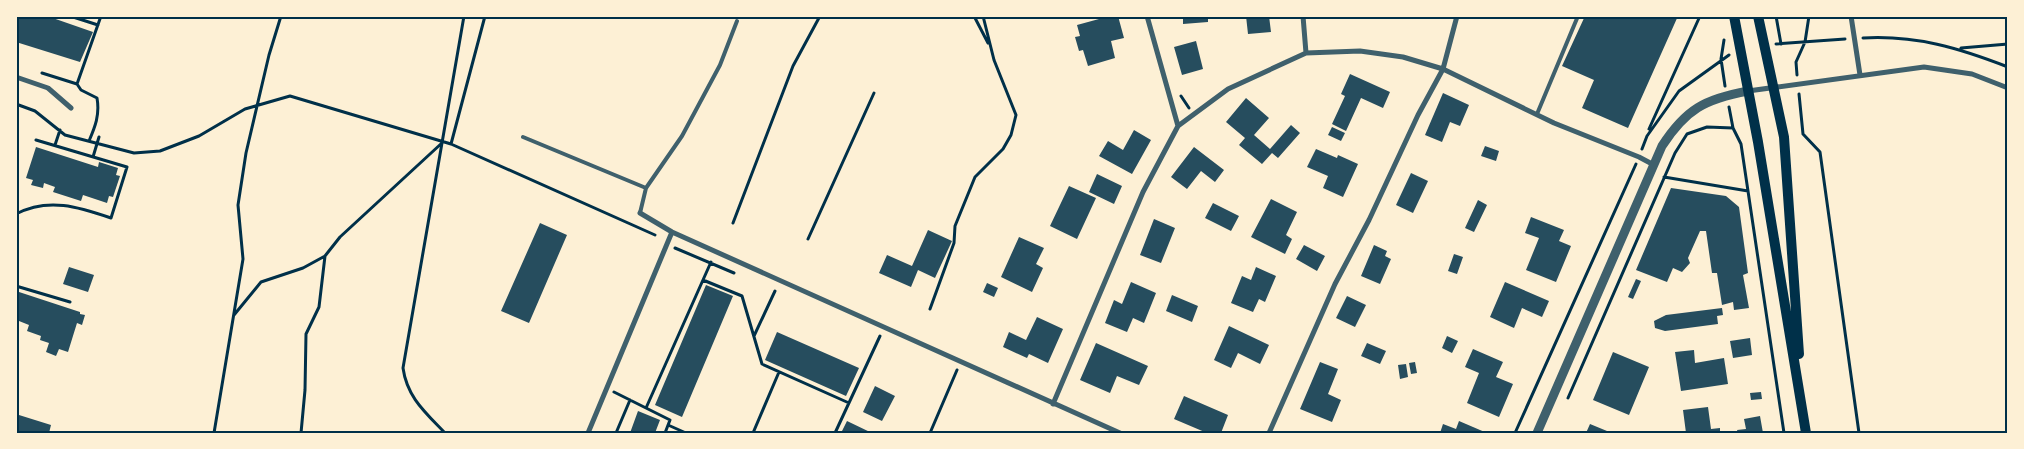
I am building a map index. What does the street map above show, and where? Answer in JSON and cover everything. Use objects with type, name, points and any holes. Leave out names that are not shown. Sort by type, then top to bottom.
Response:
[{"type":"main road","points":[[1734,16],[1806,433]]},
{"type":"main road","points":[[1758,16],[1784,137],[1802,407]]},
{"type":"street","points":[[1146,16],[1178,126]]},
{"type":"street","points":[[1302,16],[1306,53]]},
{"type":"street","points":[[1269,433],[1335,284],[1375,209],[1418,115],[1443,69],[1457,16]]},
{"type":"street","points":[[1851,16],[1860,75]]},
{"type":"street","points":[[1053,404],[1143,192],[1178,126],[1228,88],[1306,53],[1360,51],[1403,57],[1443,69],[1554,123],[1639,157],[1654,165]]},
{"type":"street","points":[[1537,433],[1662,146],[1674,127],[1692,110],[1706,102],[1726,95],[1773,89],[1798,83],[1924,67],[1972,74],[2008,88]]},
{"type":"street","points":[[16,77],[48,88],[71,108]]},
{"type":"street","points":[[640,213],[672,232],[1120,433]]},
{"type":"street","points":[[588,433],[672,232]]},
{"type":"lane","points":[[1537,114],[1578,16]]},
{"type":"lane","points":[[640,213],[646,188],[682,136],[720,65],[737,21]]},
{"type":"lane","points":[[523,136],[646,188]]},
{"type":"path","points":[[70,16],[98,25]]},
{"type":"path","points":[[77,84],[100,16]]},
{"type":"path","points":[[214,433],[243,259],[238,205],[269,55],[281,16]]},
{"type":"path","points":[[444,433],[418,404],[406,384],[403,368],[444,142],[464,16]]},
{"type":"path","points":[[451,144],[485,16]]},
{"type":"path","points":[[733,223],[793,66],[820,16]]},
{"type":"path","points":[[974,16],[991,48]]},
{"type":"path","points":[[930,309],[954,243],[955,226],[974,177],[1003,149],[1011,135],[1016,115],[991,48],[983,16]]},
{"type":"path","points":[[1515,433],[1700,16]]},
{"type":"path","points":[[1776,16],[1781,44]]},
{"type":"path","points":[[1809,16],[1805,42],[1796,62],[1803,134],[1820,152],[1859,433]]},
{"type":"path","points":[[1723,34],[1724,43],[1721,59],[1726,95],[1733,128],[1741,144],[1784,433]]},
{"type":"path","points":[[1764,45],[1892,36],[1957,48],[2008,67]]},
{"type":"path","points":[[1957,48],[2008,44]]},
{"type":"path","points":[[1647,136],[1680,91],[1721,59],[1740,50]]},
{"type":"path","points":[[808,239],[874,93]]},
{"type":"path","points":[[16,104],[35,111],[65,135],[134,153],[160,151],[199,136],[245,109],[290,96],[451,144],[655,236]]},
{"type":"path","points":[[1565,404],[1664,177],[1687,134],[1707,127],[1733,128]]},
{"type":"path","points":[[55,145],[60,130]]},
{"type":"path","points":[[93,157],[99,137]]},
{"type":"path","points":[[16,214],[43,204],[79,207],[111,218],[127,167],[36,140]]},
{"type":"path","points":[[233,316],[261,282],[303,268],[326,256],[347,230],[444,142]]},
{"type":"path","points":[[1664,177],[1748,191]]},
{"type":"path","points":[[646,408],[717,252]]},
{"type":"path","points":[[301,433],[305,390],[306,334],[320,307],[326,256]]},
{"type":"path","points":[[704,280],[742,296],[762,364],[849,403]]},
{"type":"path","points":[[16,286],[70,302]]},
{"type":"path","points":[[753,336],[774,291]]},
{"type":"path","points":[[835,433],[884,328]]},
{"type":"path","points":[[930,433],[961,363]]},
{"type":"path","points":[[753,433],[779,372]]},
{"type":"path","points":[[607,388],[670,420],[665,433]]},
{"type":"path","points":[[616,433],[630,400]]},
{"type":"path","points":[[668,425],[686,433]]},
{"type":"building","points":[[16,16],[47,16],[93,32],[80,62],[16,42]]},
{"type":"building","points":[[1110,16],[1118,16],[1124,38],[1111,41],[1115,58],[1088,66],[1083,50],[1079,51],[1075,37],[1080,36],[1077,25]]},
{"type":"building","points":[[1183,16],[1208,16],[1208,22],[1183,24]]},
{"type":"building","points":[[1246,16],[1269,16],[1271,32],[1248,34]]},
{"type":"building","points":[[1585,16],[1678,16],[1628,128],[1582,108],[1594,80],[1562,66]]},
{"type":"building","points":[[1196,41],[1203,69],[1182,75],[1174,47]]},
{"type":"building","points":[[1350,74],[1390,92],[1383,108],[1361,98],[1346,131],[1332,124],[1345,96],[1341,94]]},
{"type":"building","points":[[1443,93],[1469,105],[1460,126],[1450,122],[1442,142],[1425,135]]},
{"type":"building","points":[[1246,98],[1269,118],[1254,135],[1270,149],[1291,125],[1300,133],[1278,158],[1272,153],[1262,164],[1239,145],[1245,138],[1226,122]]},
{"type":"building","points":[[1332,127],[1345,133],[1341,141],[1328,135]]},
{"type":"building","points":[[1134,130],[1151,140],[1132,174],[1099,156],[1108,141],[1123,150]]},
{"type":"building","points":[[1485,146],[1499,151],[1496,161],[1481,156]]},
{"type":"building","points":[[36,147],[98,167],[99,162],[118,168],[116,175],[120,176],[113,197],[109,196],[107,203],[83,195],[81,201],[53,192],[55,187],[44,183],[43,188],[31,185],[33,180],[26,178]]},
{"type":"building","points":[[1194,147],[1224,170],[1215,182],[1201,171],[1187,189],[1171,177]]},
{"type":"building","points":[[1316,149],[1337,158],[1338,155],[1358,164],[1343,197],[1323,188],[1328,176],[1307,167]]},
{"type":"building","points":[[1411,173],[1428,181],[1413,213],[1396,205]]},
{"type":"building","points":[[1097,174],[1122,186],[1114,204],[1089,192]]},
{"type":"building","points":[[1069,186],[1096,198],[1077,239],[1050,226]]},
{"type":"building","points":[[1671,188],[1726,196],[1739,207],[1748,273],[1743,275],[1749,308],[1734,310],[1733,302],[1722,305],[1717,273],[1712,273],[1706,231],[1700,231],[1688,258],[1690,263],[1682,272],[1673,268],[1667,282],[1636,270]]},
{"type":"building","points":[[1271,199],[1297,212],[1286,235],[1292,239],[1285,254],[1251,237]]},
{"type":"building","points":[[1478,200],[1487,205],[1474,232],[1465,228]]},
{"type":"building","points":[[1213,203],[1239,216],[1231,231],[1205,218]]},
{"type":"building","points":[[1531,217],[1564,230],[1559,241],[1571,246],[1556,282],[1526,270],[1539,238],[1525,233]]},
{"type":"building","points":[[1154,219],[1175,228],[1161,263],[1140,255]]},
{"type":"building","points":[[540,223],[567,235],[529,323],[501,311]]},
{"type":"building","points":[[928,230],[952,241],[935,278],[918,270],[911,287],[879,273],[887,255],[912,266]]},
{"type":"building","points":[[1019,237],[1044,248],[1036,264],[1043,268],[1032,292],[1001,277]]},
{"type":"building","points":[[1304,245],[1325,256],[1317,271],[1296,259]]},
{"type":"building","points":[[1374,245],[1387,251],[1385,256],[1391,259],[1380,284],[1361,276]]},
{"type":"building","points":[[1454,254],[1463,257],[1457,274],[1448,271]]},
{"type":"building","points":[[69,267],[94,275],[88,292],[63,284]]},
{"type":"building","points":[[1256,267],[1276,276],[1265,302],[1259,299],[1253,312],[1231,303],[1242,276],[1251,280]]},
{"type":"building","points":[[1636,279],[1641,281],[1633,299],[1628,297]]},
{"type":"building","points":[[1131,282],[1156,293],[1144,323],[1133,318],[1127,332],[1105,323],[1114,300],[1122,304]]},
{"type":"building","points":[[1505,282],[1549,301],[1542,317],[1522,308],[1514,328],[1490,317]]},
{"type":"building","points":[[987,283],[998,288],[994,297],[983,292]]},
{"type":"building","points":[[706,285],[733,296],[682,417],[655,405]]},
{"type":"building","points":[[16,291],[85,315],[82,325],[77,323],[68,352],[59,349],[56,356],[46,352],[49,343],[40,340],[41,336],[27,331],[29,325],[19,321],[16,328]]},
{"type":"building","points":[[1172,295],[1198,306],[1192,322],[1166,311]]},
{"type":"building","points":[[1347,296],[1366,305],[1355,327],[1336,318]]},
{"type":"building","points":[[1722,308],[1723,315],[1717,316],[1718,324],[1665,331],[1655,328],[1654,321],[1666,315]]},
{"type":"building","points":[[1037,317],[1063,329],[1048,363],[1029,354],[1027,358],[1003,347],[1009,332],[1026,340]]},
{"type":"building","points":[[1229,326],[1269,345],[1260,364],[1238,353],[1231,368],[1214,360]]},
{"type":"building","points":[[777,332],[859,368],[846,396],[765,360]]},
{"type":"building","points":[[1447,336],[1458,341],[1452,353],[1442,348]]},
{"type":"building","points":[[1750,338],[1752,355],[1733,358],[1730,341]]},
{"type":"building","points":[[1096,343],[1148,366],[1139,385],[1117,376],[1110,393],[1080,380]]},
{"type":"building","points":[[1367,343],[1386,351],[1380,364],[1361,356]]},
{"type":"building","points":[[1473,349],[1503,362],[1496,377],[1513,384],[1499,417],[1467,403],[1479,373],[1465,367]]},
{"type":"building","points":[[1694,350],[1695,363],[1724,358],[1728,384],[1681,391],[1675,352]]},
{"type":"building","points":[[1613,352],[1649,367],[1629,415],[1593,400]]},
{"type":"building","points":[[1320,362],[1338,369],[1328,394],[1341,400],[1332,422],[1300,409]]},
{"type":"building","points":[[1415,362],[1417,373],[1411,374],[1409,363]]},
{"type":"building","points":[[1406,364],[1408,377],[1400,379],[1398,365]]},
{"type":"building","points":[[875,386],[895,396],[882,421],[863,412]]},
{"type":"building","points":[[1761,392],[1762,399],[1751,400],[1750,393]]},
{"type":"building","points":[[1184,396],[1228,415],[1221,433],[1207,433],[1174,419]]},
{"type":"building","points":[[1708,407],[1711,429],[1720,428],[1720,433],[1686,433],[1683,410]]},
{"type":"building","points":[[638,411],[660,420],[655,433],[630,433]]},
{"type":"building","points":[[19,415],[51,425],[49,433],[16,433]]},
{"type":"building","points":[[1760,416],[1763,433],[1738,433],[1737,430],[1746,429],[1744,419]]},
{"type":"building","points":[[847,421],[872,433],[841,433]]},
{"type":"building","points":[[1459,421],[1487,433],[1440,433],[1443,424],[1456,429]]},
{"type":"building","points":[[1590,424],[1607,431],[1606,433],[1586,433]]}]
